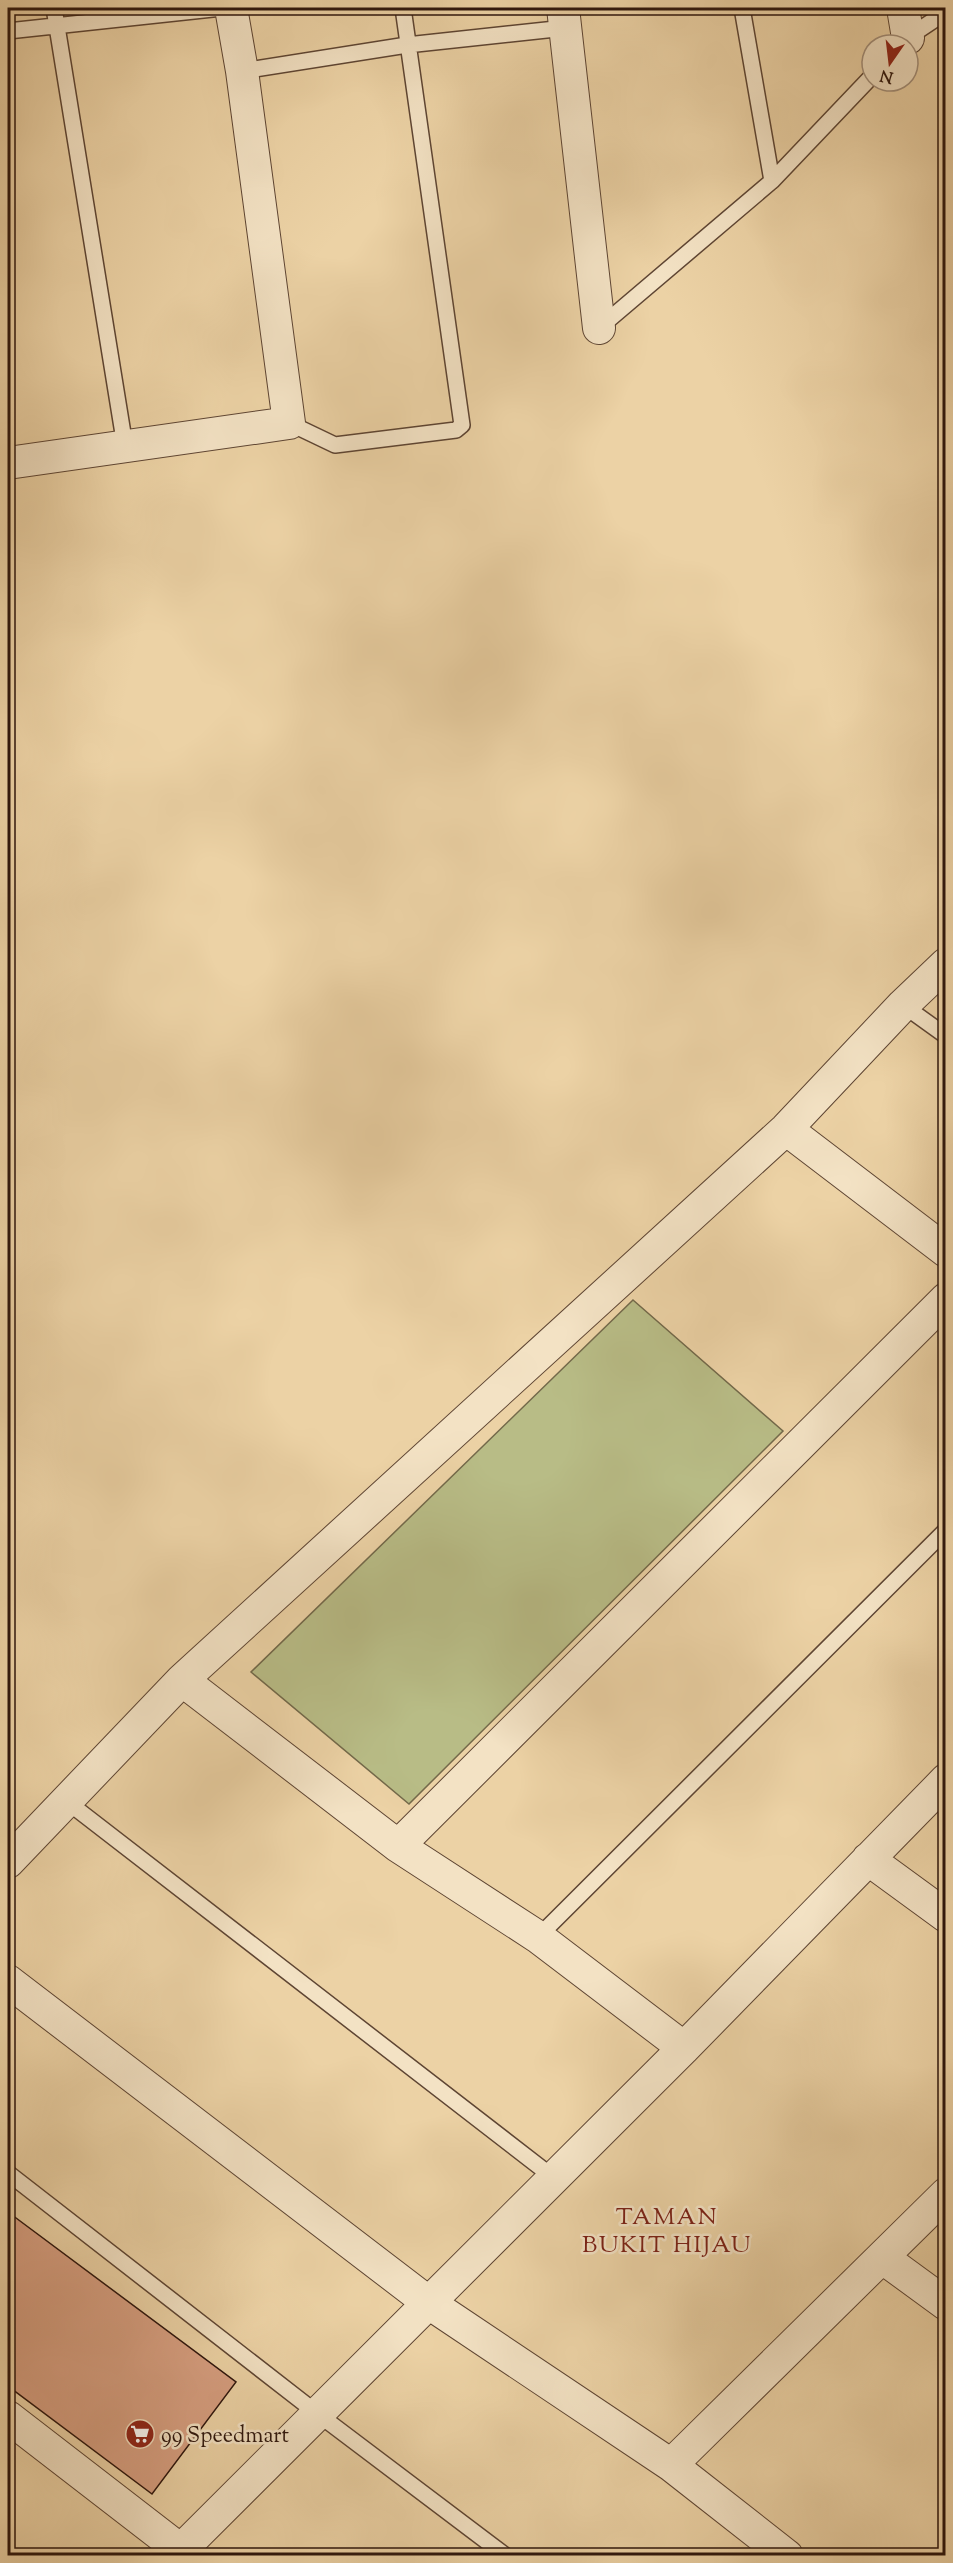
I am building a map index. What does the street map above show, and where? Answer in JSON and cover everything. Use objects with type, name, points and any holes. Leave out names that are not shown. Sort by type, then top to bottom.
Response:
[{"type":"street","points":[[8,463],[289,423],[242,71],[231,8]]},
{"type":"street","points":[[903,8],[904,33]]},
{"type":"street","points":[[564,18],[599,328]]},
{"type":"street","points":[[8,1862],[182,1680],[786,1129],[945,964]]},
{"type":"street","points":[[786,1129],[945,1251]]},
{"type":"street","points":[[398,1846],[945,1299]]},
{"type":"street","points":[[182,1680],[398,1846],[538,1937],[684,2048]]},
{"type":"street","points":[[8,2417],[181,2554],[684,2048],[945,1780]]},
{"type":"street","points":[[868,1859],[945,1916]]},
{"type":"street","points":[[8,1981],[429,2303],[671,2465],[787,2556]]},
{"type":"street","points":[[671,2465],[883,2258],[945,2194]]},
{"type":"street","points":[[883,2258],[945,2304]]},
{"type":"lane","points":[[54,8],[125,446]]},
{"type":"lane","points":[[8,32],[222,8]]},
{"type":"lane","points":[[289,423],[335,445],[456,430],[462,425],[402,8]]},
{"type":"lane","points":[[742,8],[772,181]]},
{"type":"lane","points":[[915,33],[945,12]]},
{"type":"lane","points":[[242,71],[564,18]]},
{"type":"lane","points":[[599,328],[772,181],[860,89]]},
{"type":"lane","points":[[903,1005],[945,1036]]},
{"type":"lane","points":[[538,1937],[945,1530]]},
{"type":"lane","points":[[65,1800],[554,2178]]},
{"type":"lane","points":[[8,2173],[318,2414],[506,2556]]},
{"type":"green space","points":[[633,1300],[783,1431],[409,1804],[251,1672]]},
{"type":"building","points":[[8,2212],[236,2382],[152,2494],[8,2386]]},
{"type":"place","name":"99 Speedmart","points":[[140,2434]]},
{"type":"district","name":"TAMAN BUKIT HIJAU","points":[[667,2230]]}]
